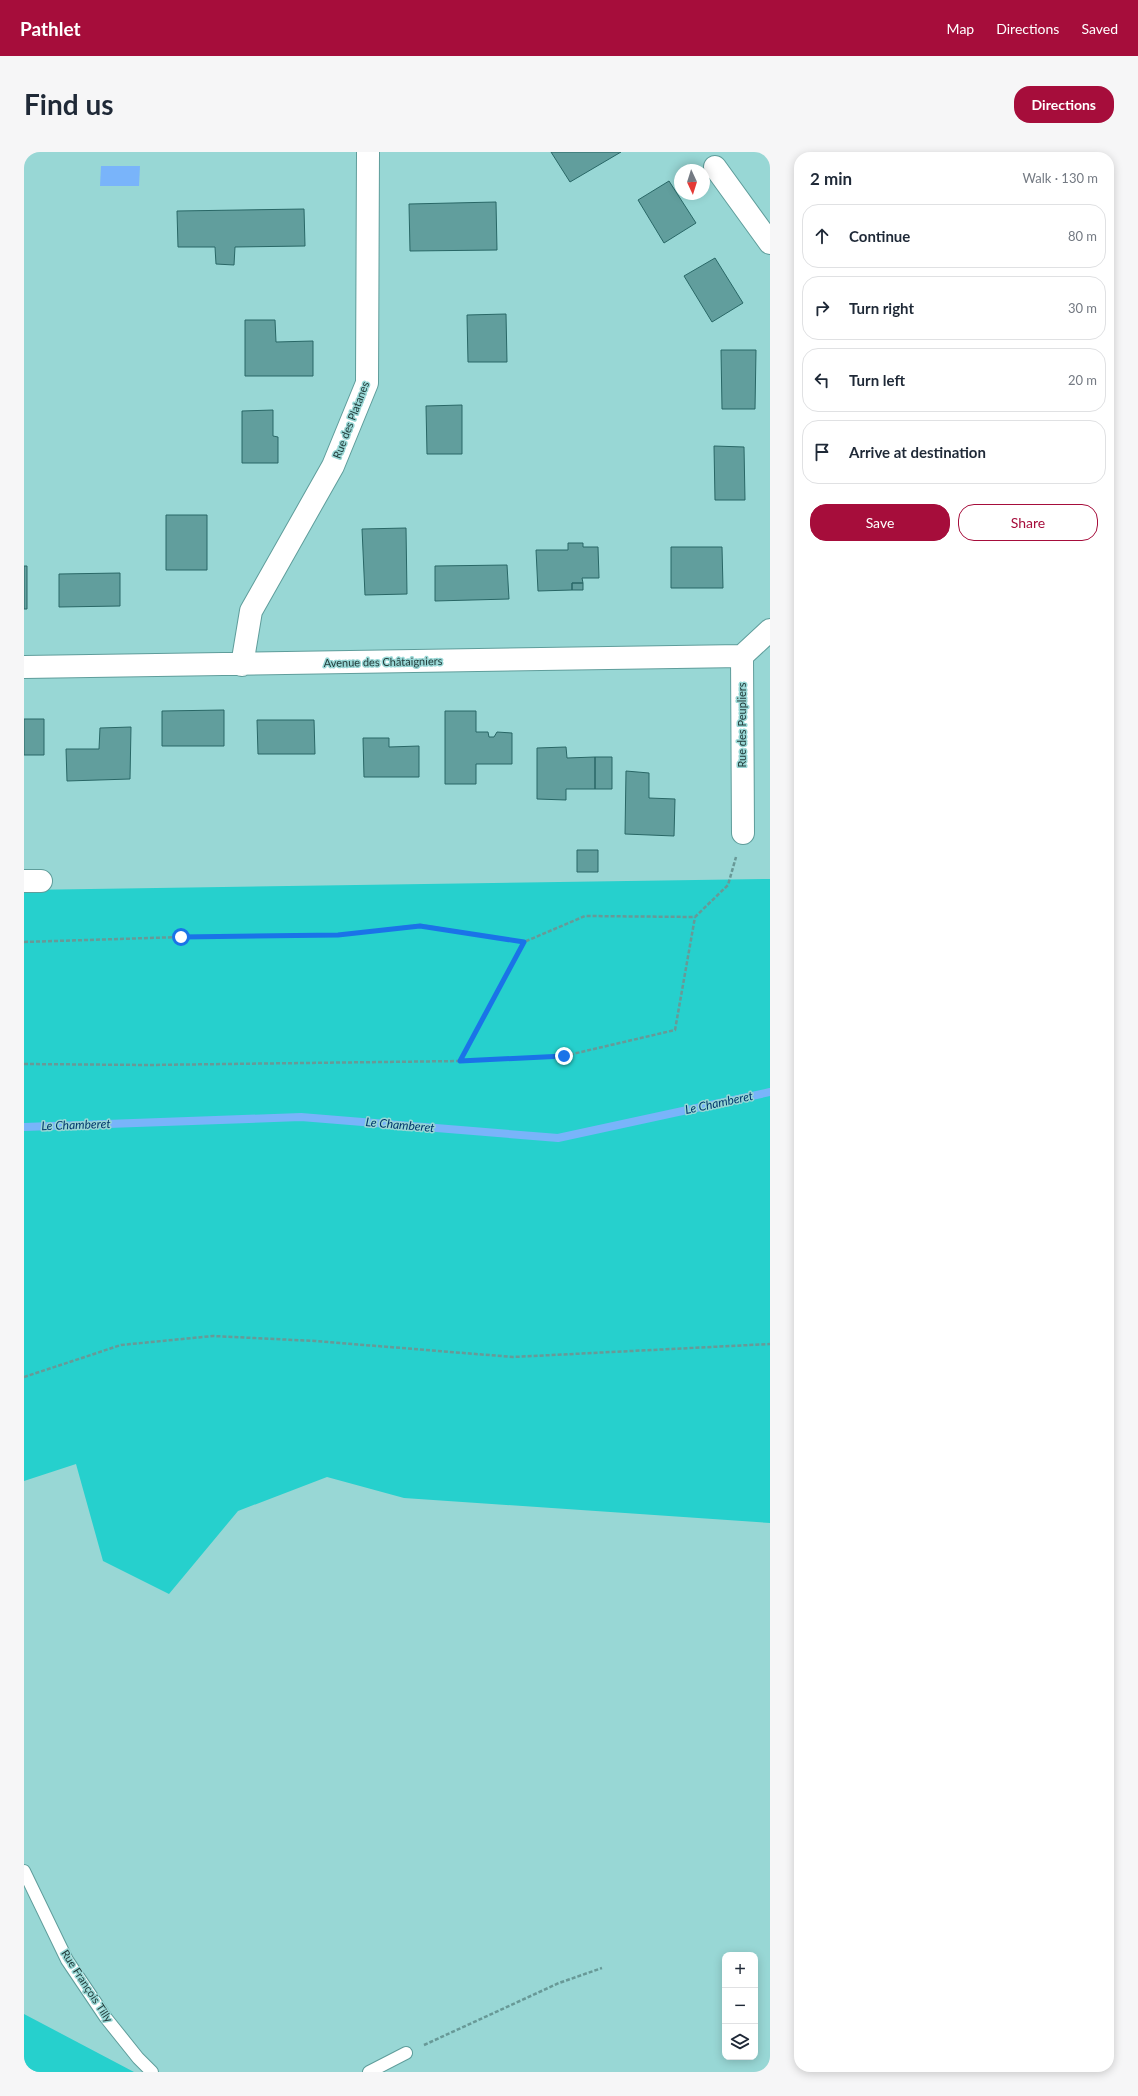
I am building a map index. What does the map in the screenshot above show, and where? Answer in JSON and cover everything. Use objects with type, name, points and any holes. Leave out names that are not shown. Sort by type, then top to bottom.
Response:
[{"type":"street","name":"Rue des Platanes","points":[[242,665],[251,611],[333,466],[367,383],[368,152]]},
{"type":"street","points":[[713,157],[770,243]]},
{"type":"street","points":[[742,656],[770,630]]},
{"type":"street","name":"Avenue des Châtaigniers","points":[[24,667],[242,665],[742,656]]},
{"type":"street","name":"Rue des Peupliers","points":[[742,656],[743,833]]},
{"type":"lane","name":"Rue François Tilly","points":[[24,1871],[67,1960],[106,2018],[138,2058],[152,2072]]},
{"type":"lane","points":[[369,2072],[406,2053]]},
{"type":"path","points":[[24,1064],[148,1065],[460,1061],[564,1056],[674,1030],[695,918],[728,885]]},
{"type":"path","points":[[24,942],[181,937],[338,935],[420,926],[524,942],[585,916],[695,918]]},
{"type":"path","points":[[460,1061],[524,942]]},
{"type":"path","points":[[24,1377],[121,1345],[213,1336],[315,1341],[513,1357],[770,1344]]},
{"type":"path","points":[[406,2053],[559,1983],[602,1968]]},
{"type":"shaded area","points":[[101,166],[140,166],[139,186],[100,186]]},
{"type":"shaded area","points":[[770,879],[770,1523],[404,1498],[327,1477],[238,1511],[169,1594],[103,1561],[76,1464],[24,1481],[24,890]]},
{"type":"shaded area","points":[[24,2014],[134,2072],[24,2072]]},
{"type":"building","points":[[551,152],[621,152],[570,182]]},
{"type":"building","points":[[669,181],[674,189],[674,200],[681,200],[696,223],[664,243],[638,200]]},
{"type":"building","points":[[496,202],[497,250],[410,251],[409,204]]},
{"type":"building","points":[[304,209],[305,246],[235,247],[234,265],[216,264],[215,247],[178,247],[177,211]]},
{"type":"building","points":[[715,258],[743,303],[712,322],[684,276]]},
{"type":"building","points":[[506,314],[507,362],[468,362],[467,315]]},
{"type":"building","points":[[245,320],[275,320],[276,342],[313,341],[313,376],[245,376]]},
{"type":"building","points":[[721,350],[756,350],[755,409],[722,409]]},
{"type":"building","points":[[462,405],[462,454],[427,454],[426,406]]},
{"type":"building","points":[[273,410],[273,436],[278,437],[278,463],[242,463],[242,411]]},
{"type":"building","points":[[714,446],[744,447],[745,500],[715,500]]},
{"type":"building","points":[[166,515],[207,515],[207,570],[166,570]]},
{"type":"building","points":[[406,528],[407,594],[365,595],[362,529]]},
{"type":"building","points":[[568,543],[583,543],[583,547],[598,547],[599,578],[582,578],[583,583],[572,583],[572,590],[538,591],[536,550],[568,550]]},
{"type":"building","points":[[671,547],[722,547],[723,588],[671,588]]},
{"type":"building","points":[[507,565],[509,599],[435,601],[435,566]]},
{"type":"building","points":[[24,566],[27,566],[27,609],[24,609]]},
{"type":"building","points":[[120,573],[120,606],[59,607],[59,574]]},
{"type":"building","points":[[572,583],[583,583],[583,590],[572,590]]},
{"type":"building","points":[[224,710],[224,746],[162,746],[162,711]]},
{"type":"building","points":[[445,711],[476,711],[476,732],[488,732],[489,737],[494,737],[497,732],[512,733],[512,764],[476,764],[476,784],[445,784]]},
{"type":"building","points":[[24,719],[44,719],[44,755],[24,755]]},
{"type":"building","points":[[257,720],[314,720],[315,754],[258,754]]},
{"type":"building","points":[[131,727],[130,779],[67,781],[66,749],[99,749],[100,728]]},
{"type":"building","points":[[363,738],[389,738],[389,747],[419,746],[419,777],[364,777]]},
{"type":"building","points":[[566,747],[567,758],[595,757],[595,789],[566,789],[566,800],[537,799],[537,748]]},
{"type":"building","points":[[595,757],[612,757],[612,789],[595,789]]},
{"type":"building","points":[[626,771],[649,773],[649,798],[675,799],[674,836],[625,834]]},
{"type":"building","points":[[577,850],[598,850],[598,872],[577,872]]},
{"type":"waterway","name":"Le Chamberet","points":[[24,1127],[301,1117],[558,1138],[770,1092]]},
{"type":"route","points":[[181,937],[338,935],[420,926],[524,942],[460,1061],[564,1056]]}]
